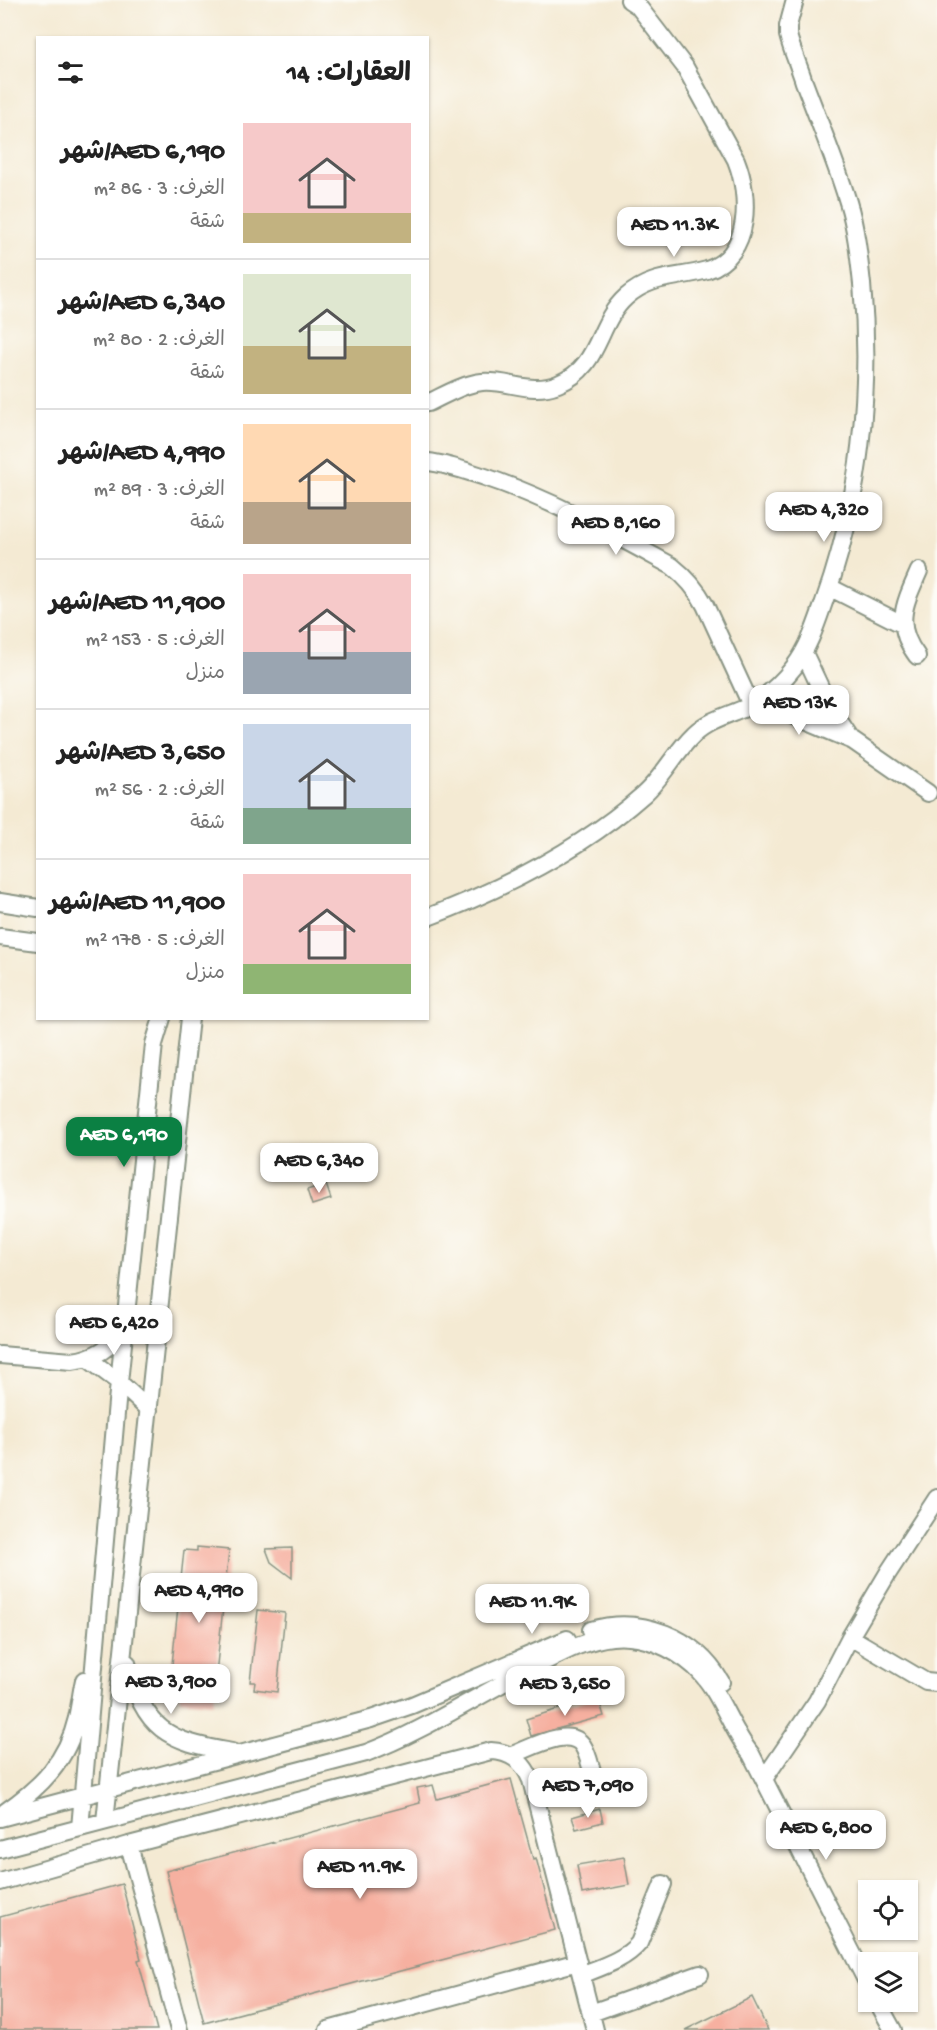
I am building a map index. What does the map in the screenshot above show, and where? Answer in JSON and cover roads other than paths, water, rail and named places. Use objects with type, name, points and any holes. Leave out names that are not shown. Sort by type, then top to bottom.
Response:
[{"type":"street","points":[[429,403],[472,384],[494,382],[529,389],[550,387],[561,383],[587,364],[612,314],[634,290],[663,277],[709,269],[724,260],[735,247],[743,226],[746,199],[741,172],[736,160],[685,67],[638,6],[629,0]]},
{"type":"street","points":[[429,917],[465,903],[529,872],[589,836],[646,792],[693,735],[712,722],[756,702],[786,676],[804,653],[815,629],[841,544],[859,453],[866,374],[864,302],[861,268],[849,203],[788,35],[795,0]]},
{"type":"street","points":[[429,462],[477,474],[525,490],[677,570],[699,593],[756,702],[853,741],[928,793]]},
{"type":"street","points":[[917,656],[909,646],[902,624],[907,599],[919,571]]},
{"type":"street","points":[[829,587],[902,624]]},
{"type":"street","points":[[804,653],[830,708],[853,741]]},
{"type":"street","points":[[0,902],[36,908]]},
{"type":"street","points":[[0,937],[36,942]]},
{"type":"street","points":[[105,1821],[193,1020]]},
{"type":"street","points":[[80,1827],[117,1402],[159,1026]]},
{"type":"street","points":[[0,1354],[79,1359],[105,1349],[125,1328]]},
{"type":"street","points":[[79,1359],[119,1382],[149,1410]]},
{"type":"street","points":[[79,1359],[110,1391],[117,1402]]},
{"type":"street","points":[[765,1779],[817,1701],[850,1637],[904,1547],[937,1498]]},
{"type":"street","points":[[0,1817],[392,1713],[582,1633],[606,1627],[632,1625],[665,1633],[694,1650],[706,1661],[725,1690],[746,1734],[752,1754],[858,1964]]},
{"type":"street","points":[[0,1850],[366,1753],[411,1733],[505,1681],[570,1649],[584,1643],[614,1637],[629,1637],[659,1644],[692,1664],[708,1680],[740,1740],[752,1754]]},
{"type":"street","points":[[850,1637],[926,1682],[937,1683]]},
{"type":"street","points":[[124,1654],[138,1699],[152,1721],[162,1730],[192,1745],[238,1753]]},
{"type":"street","points":[[0,1817],[29,1795],[58,1763],[73,1732],[84,1681],[96,1655]]},
{"type":"street","points":[[512,1755],[558,1737],[571,1737],[583,1746],[593,1773]]},
{"type":"street","points":[[0,1882],[129,1845],[491,1751],[502,1752],[512,1755],[520,1762],[531,1780],[595,2030]]},
{"type":"street","points":[[129,1845],[179,2030]]},
{"type":"street","points":[[328,2030],[579,1969],[627,1955],[639,1943],[663,1884]]},
{"type":"street","points":[[591,2013],[700,1974]]},
{"type":"street","points":[[884,2012],[893,2030]]}]
